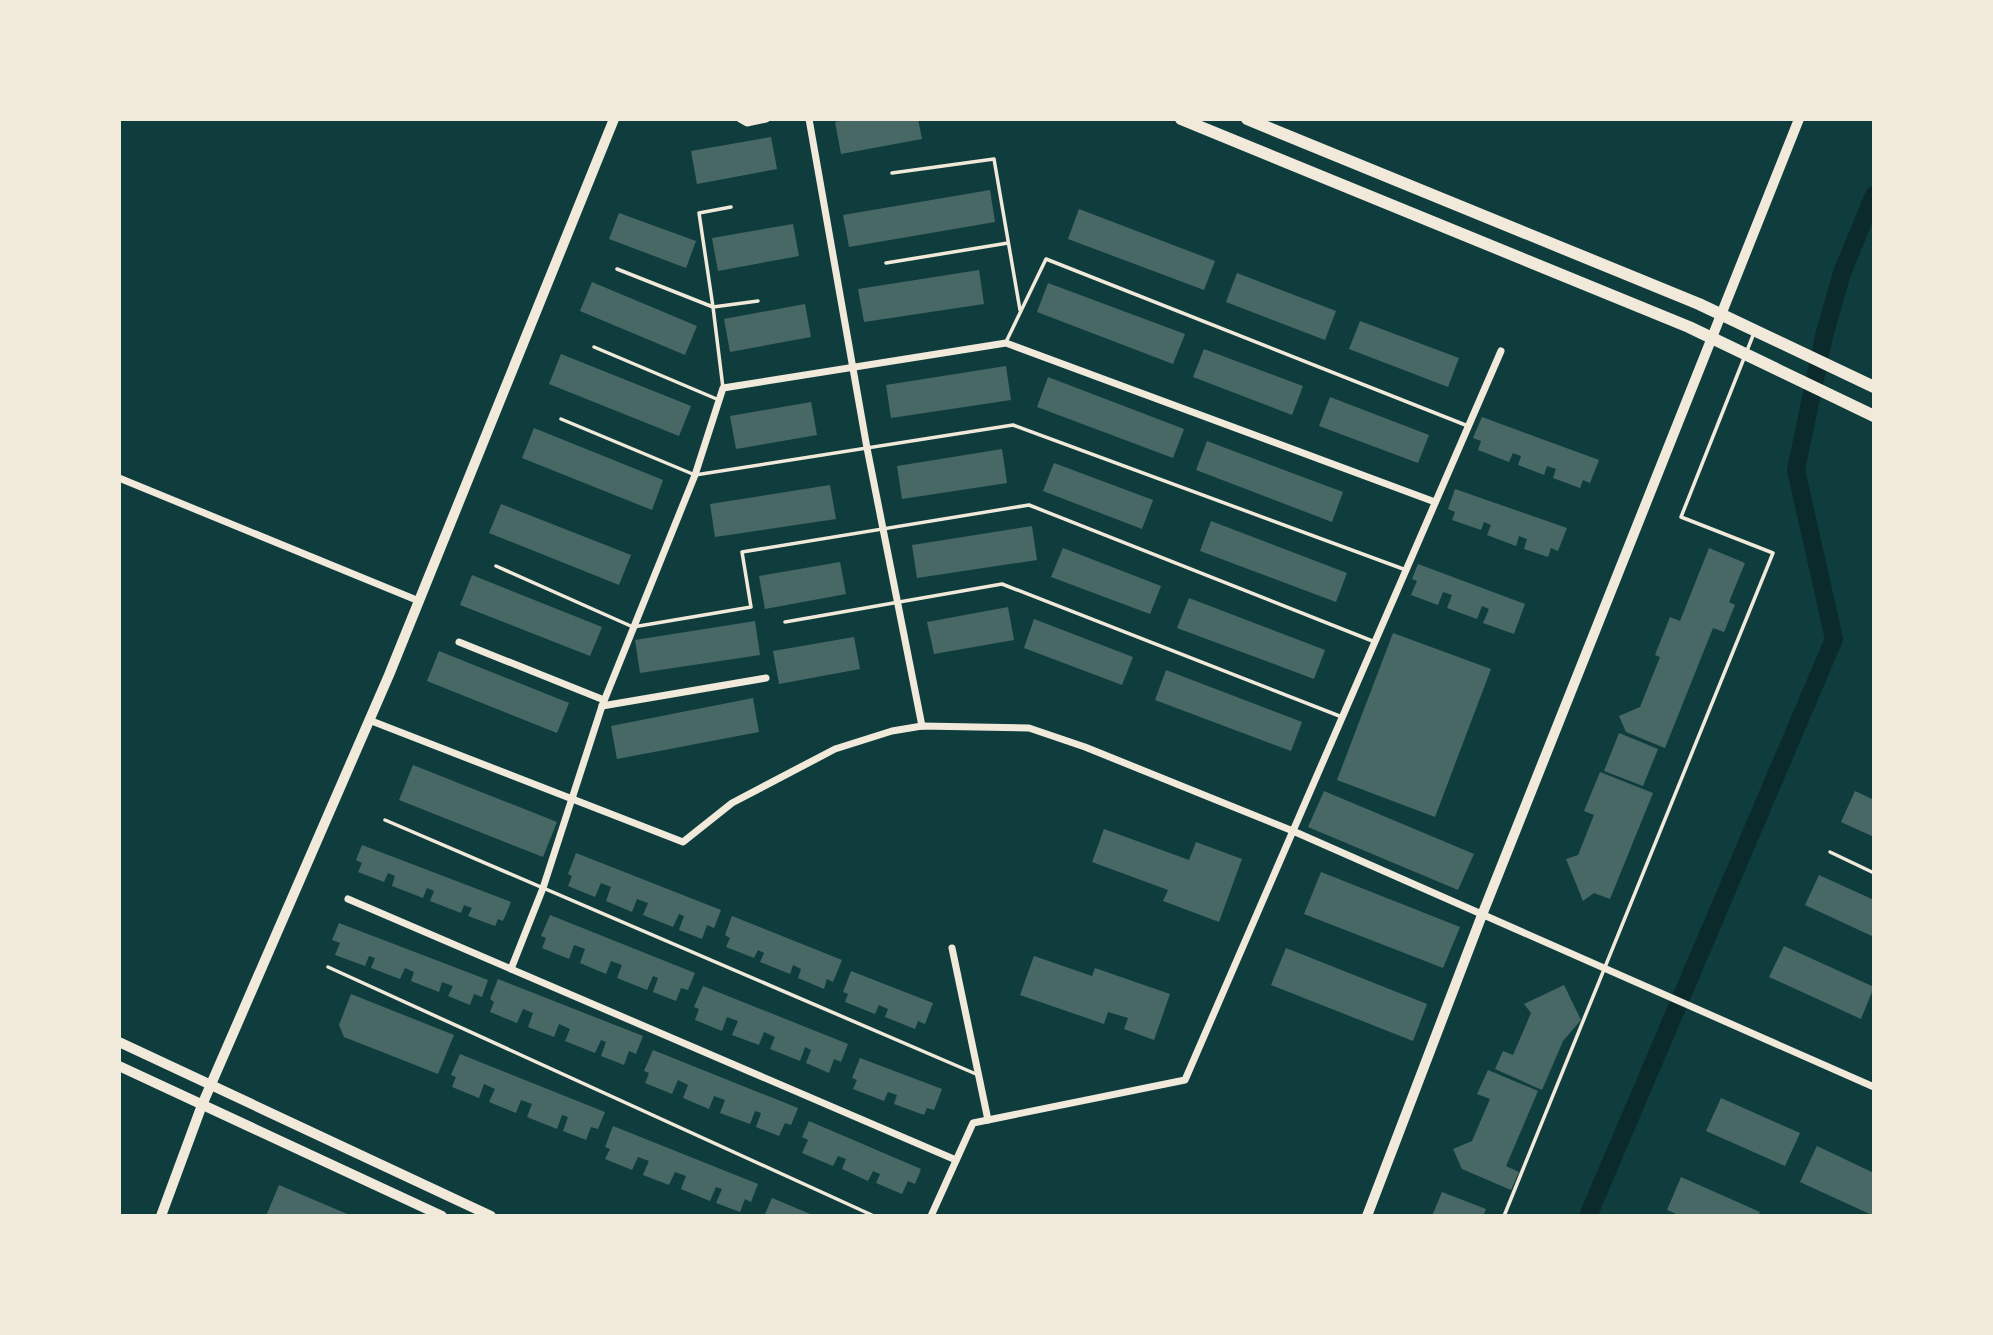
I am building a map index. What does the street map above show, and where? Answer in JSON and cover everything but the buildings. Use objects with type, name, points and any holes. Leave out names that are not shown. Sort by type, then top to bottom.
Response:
[{"type":"main road","points":[[1181,119],[1710,337],[1874,416]]},
{"type":"main road","points":[[1247,119],[1720,314],[1874,387]]},
{"type":"street","points":[[161,1216],[202,1105],[419,601],[614,119]]},
{"type":"street","points":[[740,119],[747,123],[766,119]]},
{"type":"street","points":[[809,119],[855,367],[867,448],[922,726]]},
{"type":"street","points":[[1367,1216],[1482,915],[1799,119]]},
{"type":"street","points":[[511,969],[543,888],[603,703],[695,475],[723,388],[1006,343],[1436,502]]},
{"type":"street","points":[[931,1216],[973,1123],[1185,1080],[1501,351]]},
{"type":"street","points":[[119,478],[419,601]]},
{"type":"street","points":[[459,642],[603,703],[766,678]]},
{"type":"street","points":[[369,720],[683,842],[732,803],[835,749],[892,731],[922,726],[1029,729],[1085,747],[1293,831],[1874,1087]]},
{"type":"street","points":[[348,900],[956,1160]]},
{"type":"street","points":[[952,948],[988,1119]]},
{"type":"street","points":[[119,1042],[491,1216]]},
{"type":"street","points":[[119,1066],[442,1216]]},
{"type":"lane","points":[[892,173],[994,159],[1020,312]]},
{"type":"lane","points":[[723,388],[699,213],[731,207]]},
{"type":"lane","points":[[887,263],[1008,243]]},
{"type":"lane","points":[[1006,343],[1045,258],[1468,426]]},
{"type":"lane","points":[[617,269],[713,307],[758,301]]},
{"type":"lane","points":[[1504,1216],[1773,553],[1681,517],[1755,331]]},
{"type":"lane","points":[[594,347],[719,400]]},
{"type":"lane","points":[[561,419],[695,475],[1013,425],[1406,570]]},
{"type":"lane","points":[[496,566],[633,627],[751,607],[742,552],[1029,506],[1375,642]]},
{"type":"lane","points":[[785,622],[1002,584],[1342,717]]},
{"type":"lane","points":[[385,820],[978,1075]]},
{"type":"lane","points":[[1830,852],[1874,873]]},
{"type":"lane","points":[[328,967],[874,1216]]},
{"type":"waterway","points":[[1588,1216],[1834,639],[1796,470],[1824,336],[1842,273],[1874,195]]}]
